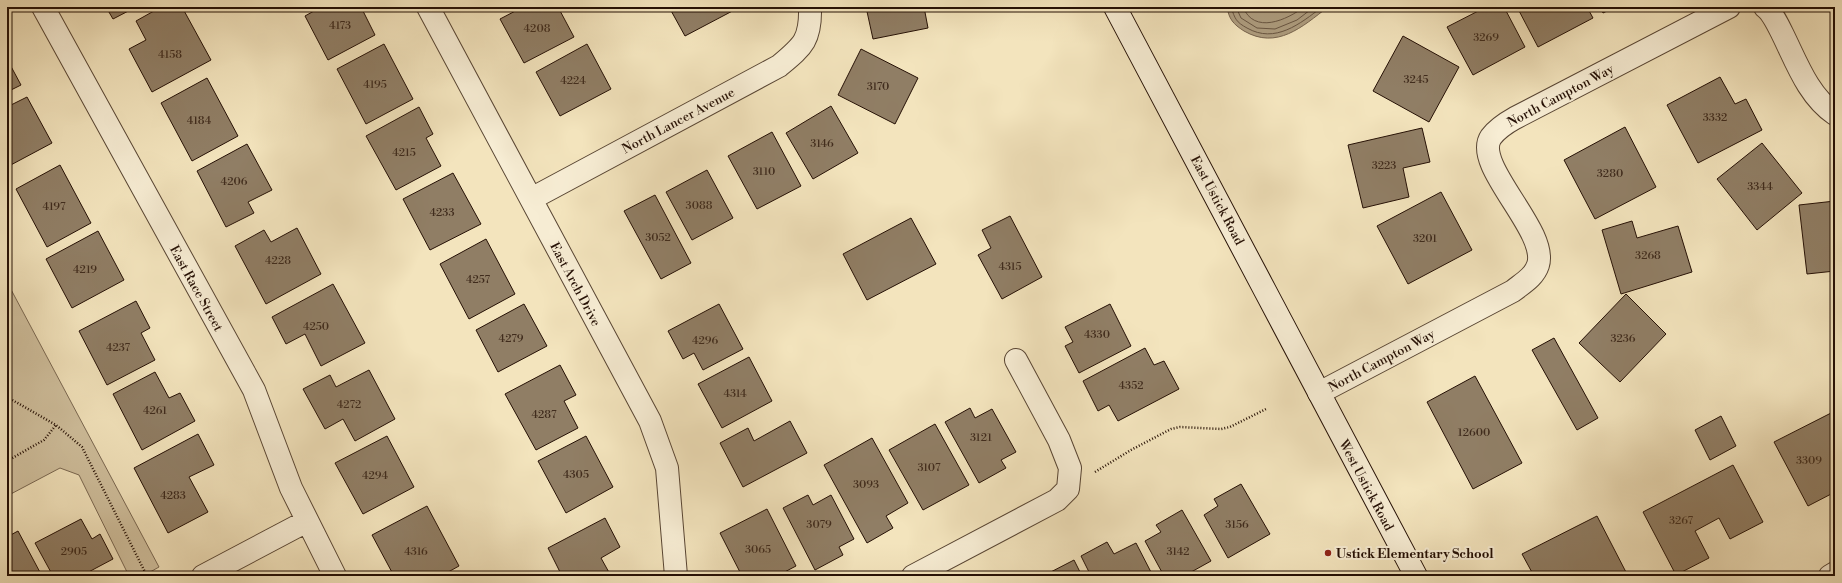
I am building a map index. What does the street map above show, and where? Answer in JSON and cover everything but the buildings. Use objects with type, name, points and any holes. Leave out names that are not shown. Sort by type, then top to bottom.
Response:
[{"type":"street","name":"East Race Street","points":[[43,7],[254,390],[291,488],[336,576]]},
{"type":"street","name":"East Arch Drive","points":[[428,7],[650,421],[667,468],[676,576]]},
{"type":"street","name":"East Ustick Road","points":[[1115,7],[1283,322],[1319,393]]},
{"type":"street","name":"North Campton Way","points":[[1319,393],[1513,291],[1531,278],[1538,264],[1537,247],[1528,227],[1493,168],[1488,152],[1490,138],[1500,127],[1729,7]]},
{"type":"street","points":[[1765,7],[1778,25],[1813,94],[1824,107],[1835,114]]},
{"type":"street","name":"North Lancer Avenue","points":[[531,199],[779,66],[800,49],[810,17]]},
{"type":"street","points":[[913,576],[1056,500],[1068,489],[1070,468],[1068,461],[1059,440],[1016,360]]},
{"type":"street","name":"West Ustick Road","points":[[1319,393],[1416,576]]},
{"type":"street","points":[[203,576],[307,521]]},
{"type":"street","points":[[1830,576],[1835,573]]},
{"type":"path","points":[[7,397],[56,425],[82,447],[147,576]]},
{"type":"path","points":[[1068,489],[1131,450],[1171,429],[1180,426],[1221,429],[1230,427],[1266,409]]},
{"type":"path","points":[[7,460],[44,440],[56,425]]},
{"type":"shaded area","points":[[7,282],[159,567],[143,576],[129,576],[79,475],[60,468],[7,496]]},
{"type":"water","points":[[1227,7],[1328,7],[1309,22],[1289,34],[1267,38],[1256,36],[1237,26],[1230,18]]},
{"type":"place","name":"Ustick Elementary School","points":[[1328,553]]}]
